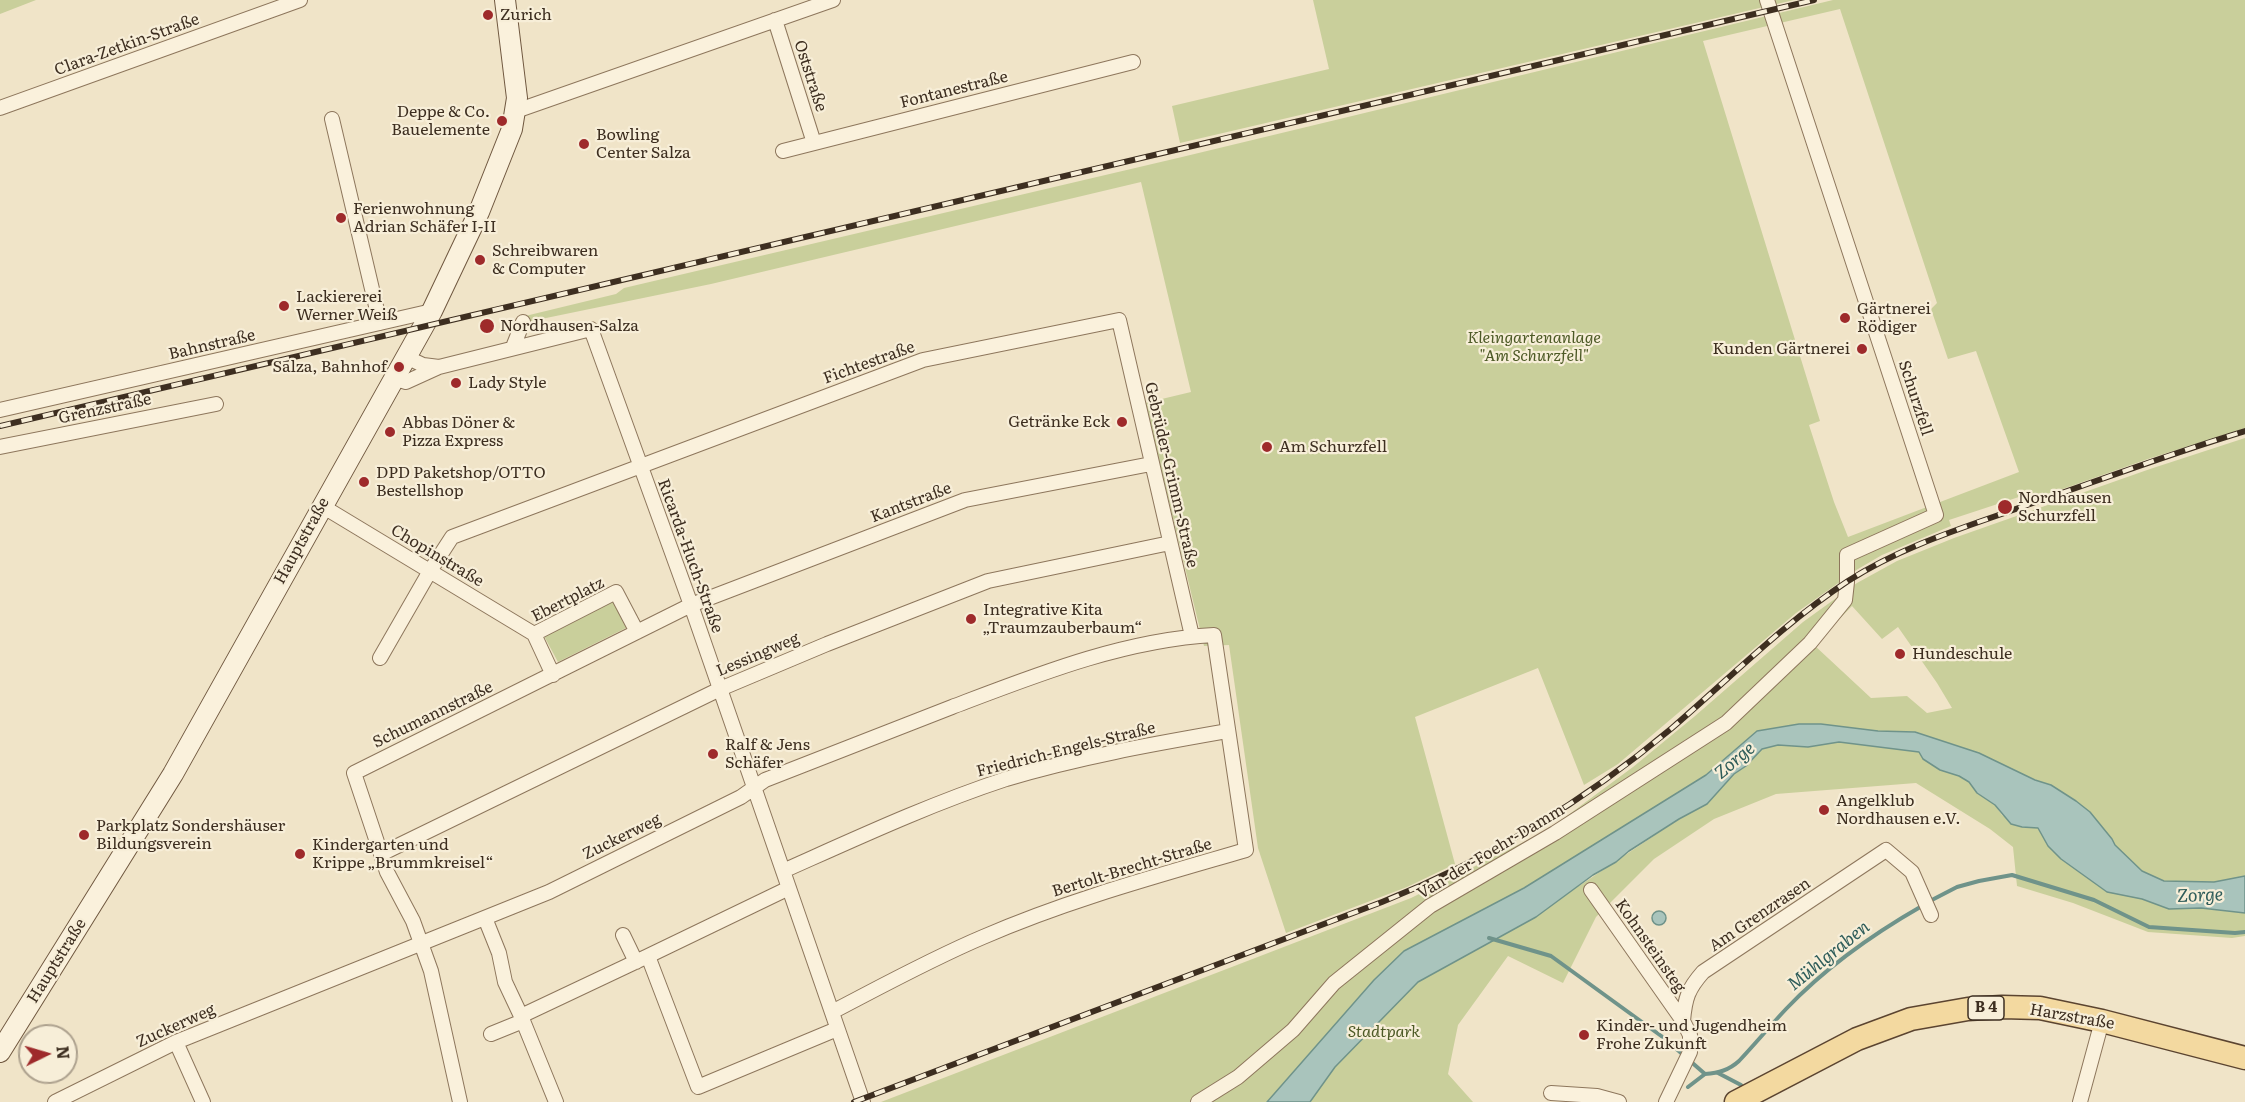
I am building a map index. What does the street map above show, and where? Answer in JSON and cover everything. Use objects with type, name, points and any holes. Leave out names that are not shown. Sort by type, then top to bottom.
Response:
[{"type":"main road","name":"Harzstraße","points":[[1739,1101],[1857,1039],[1886,1027],[1968,1009],[2040,1008],[2102,1021],[2245,1058]]},
{"type":"street","name":"Clara-Zetkin-Straße","points":[[0,108],[300,0]]},
{"type":"street","name":"Hauptstraße","points":[[0,1052],[173,774],[432,311],[495,175],[512,129],[516,111],[516,78],[505,0]]},
{"type":"street","points":[[516,111],[833,0]]},
{"type":"street","name":"Schurzfell","points":[[1767,0],[1936,516],[1847,555],[1845,600],[1810,643]]},
{"type":"street","name":"Oststraße","points":[[775,20],[814,143]]},
{"type":"street","name":"Fontanestraße","points":[[783,151],[1133,62]]},
{"type":"street","points":[[332,119],[380,323]]},
{"type":"street","name":"Bahnstraße","points":[[0,411],[432,311]]},
{"type":"street","name":"Gebrüder-Grimm-Straße","points":[[1119,320],[1192,636]]},
{"type":"street","name":"Fichtestraße","points":[[380,658],[452,537],[922,360],[1119,320]]},
{"type":"street","points":[[393,378],[406,382],[439,367],[513,347],[524,322]]},
{"type":"street","name":"Ricarda-Huch-Straße","points":[[513,347],[591,329],[691,605],[863,1102]]},
{"type":"street","points":[[406,357],[423,365],[439,367]]},
{"type":"street","name":"Grenzstraße","points":[[0,447],[216,404]]},
{"type":"street","name":"Kantstraße","points":[[691,605],[964,500],[1151,464]]},
{"type":"street","name":"Chopinstraße","points":[[322,506],[534,634]]},
{"type":"street","name":"Lessingweg","points":[[381,854],[720,689],[827,644],[988,581],[1170,543]]},
{"type":"street","name":"Ebertplatz","points":[[553,675],[534,634],[616,592],[637,632]]},
{"type":"street","name":"Schumannstraße","points":[[460,1102],[431,971],[422,943],[381,854],[354,772],[691,605]]},
{"type":"street","name":"Zuckerweg","points":[[55,1102],[176,1042],[560,886],[741,797],[765,780],[1011,685],[1135,646],[1192,636],[1214,635]]},
{"type":"street","name":"Bertolt-Brecht-Straße","points":[[832,1012],[951,951],[1050,910],[1246,850],[1214,635]]},
{"type":"street","name":"Van-der-Foehr-Damm","points":[[1198,1102],[1238,1077],[1293,1029],[1334,983],[1430,906],[1555,833],[1726,723],[1810,643]]},
{"type":"street","name":"Friedrich-Engels-Straße","points":[[783,871],[882,826],[956,796],[1008,779],[1107,754],[1228,730]]},
{"type":"street","name":"Am Grenzrasen","points":[[1665,1102],[1688,1057],[1690,1035],[1683,1021],[1684,1003],[1690,987],[1703,972],[1886,850],[1912,873],[1927,907]]},
{"type":"street","points":[[491,1034],[789,888]]},
{"type":"street","name":"Kohnsteinsteg","points":[[1591,890],[1683,1021]]},
{"type":"street","points":[[484,918],[499,953],[505,982],[556,1102]]},
{"type":"street","points":[[623,935],[642,959],[698,1087],[837,1029]]},
{"type":"street","points":[[2080,1102],[2102,1021]]},
{"type":"street","points":[[176,1042],[203,1102]]},
{"type":"street","points":[[1551,1093],[1598,1096],[1618,1102]]},
{"type":"green space","points":[[0,0],[36,0],[0,14]]},
{"type":"green space","points":[[1313,0],[1794,0],[1180,143],[1172,106],[1329,69]]},
{"type":"green space","name":"Kleingartenanlage \"Am Schurzfell\"","points":[[1833,0],[2245,0],[2245,428],[2040,497],[2031,493],[1949,520],[1951,526],[1882,555],[1858,569],[1796,613],[1618,764],[1584,785],[1538,668],[1415,717],[1455,864],[1407,887],[1286,933],[1258,848],[1229,645],[1204,646],[1145,403],[1191,392],[1141,182],[711,284],[517,324],[517,318],[616,294],[624,288],[1182,157]],"holes":[[[1840,9],[1937,303],[1931,309],[1948,359],[1976,351],[2019,472],[1848,537],[1809,425],[1820,421],[1703,41]]]},
{"type":"green space","name":"Stadtpark","points":[[2245,438],[2245,876],[2214,882],[2164,881],[2142,871],[2115,845],[2112,839],[2051,785],[2035,780],[1979,753],[1915,732],[1900,731],[1757,731],[1706,775],[1565,863],[1579,886],[1679,819],[1707,804],[1734,774],[1746,766],[1762,749],[1778,745],[1808,747],[1839,742],[1919,752],[1940,770],[1969,782],[1977,793],[1995,805],[2002,815],[2022,827],[2038,828],[2048,846],[2061,859],[2107,892],[2142,899],[2169,909],[2201,908],[2245,913],[2245,936],[2232,938],[2148,932],[2073,903],[2017,886],[2013,847],[1990,829],[1916,783],[1776,794],[1714,819],[1654,859],[1596,917],[1563,983],[1508,956],[1458,1025],[1448,1074],[1473,1102],[881,1102],[1411,898],[1548,830],[1633,767],[1803,622],[1857,583],[1897,561],[1954,538]],"holes":[[[1852,606],[1882,639],[1898,627],[1952,708],[1927,713],[1907,696],[1871,698],[1814,645]]]},
{"type":"green space","points":[[614,600],[628,627],[558,662],[544,636]]},
{"type":"water","name":"Zorge","points":[[1799,724],[1915,732],[1979,753],[2035,780],[2051,785],[2076,801],[2090,812],[2115,845],[2142,871],[2164,881],[2214,882],[2245,876],[2245,913],[2201,908],[2169,909],[2142,899],[2107,892],[2061,859],[2048,846],[2038,828],[2011,824],[1995,805],[1977,793],[1969,782],[1940,770],[1923,759],[1919,752],[1839,742],[1808,747],[1778,745],[1762,749],[1746,766],[1734,774],[1707,804],[1629,851],[1536,917],[1418,982],[1335,1067],[1310,1102],[1267,1102],[1374,980],[1404,951],[1524,888],[1706,775],[1757,731]]},
{"type":"water","points":[[1656,911],[1662,911],[1666,918],[1662,925],[1656,925],[1652,921],[1652,915]]},
{"type":"waterway","name":"Mühlgraben","points":[[1928,902],[1957,887],[2012,875],[2094,900],[2149,927],[2245,932]]},
{"type":"waterway","name":"Mühlgraben","points":[[1489,938],[1551,956],[1664,1038],[1705,1074],[1715,1073],[1735,1064],[1786,1009],[1833,966],[1868,940],[1922,906]]},
{"type":"waterway","points":[[1718,1073],[1741,1085]]},
{"type":"waterway","points":[[1688,1087],[1705,1074]]},
{"type":"railway","points":[[0,426],[1814,0]]},
{"type":"railway","points":[[854,1102],[1382,902],[1459,867],[1534,827],[1605,780],[1672,728],[1824,597],[1869,568],[1958,529],[2163,457],[2245,431]]},
{"type":"place","name":"Zurich","points":[[488,15]]},
{"type":"place","name":"Deppe & Co. Bauelemente","points":[[502,121]]},
{"type":"place","name":"Bowling Center Salza","points":[[584,144]]},
{"type":"place","name":"Ferienwohnung Adrian Schäfer I-II","points":[[341,218]]},
{"type":"place","name":"Schreibwaren & Computer","points":[[480,260]]},
{"type":"place","name":"Lackiererei Werner Weiß","points":[[284,306]]},
{"type":"place","name":"Gärtnerei Rödiger","points":[[1845,318]]},
{"type":"place","name":"Nordhausen-Salza","points":[[487,326]]},
{"type":"place","name":"Kunden Gärtnerei","points":[[1862,349]]},
{"type":"place","name":"Salza, Bahnhof","points":[[399,367]]},
{"type":"place","name":"Lady Style","points":[[456,383]]},
{"type":"place","name":"Getränke Eck","points":[[1122,422]]},
{"type":"place","name":"Abbas Döner & Pizza Express","points":[[390,432]]},
{"type":"place","name":"Am Schurzfell","points":[[1267,447]]},
{"type":"place","name":"DPD Paketshop/OTTO Bestellshop","points":[[364,482]]},
{"type":"place","name":"Nordhausen Schurzfell","points":[[2005,507]]},
{"type":"place","name":"Integrative Kita „Traumzauberbaum“","points":[[971,619]]},
{"type":"place","name":"Hundeschule","points":[[1900,654]]},
{"type":"place","name":"Ralf & Jens Schäfer","points":[[713,754]]},
{"type":"place","name":"Angelklub Nordhausen e.V.","points":[[1824,810]]},
{"type":"place","name":"Parkplatz Sondershäuser Bildungsverein","points":[[84,835]]},
{"type":"place","name":"Kindergarten und Krippe „Brummkreisel“","points":[[300,854]]},
{"type":"place","name":"Kinder- und Jugendheim Frohe Zukunft","points":[[1584,1035]]}]
